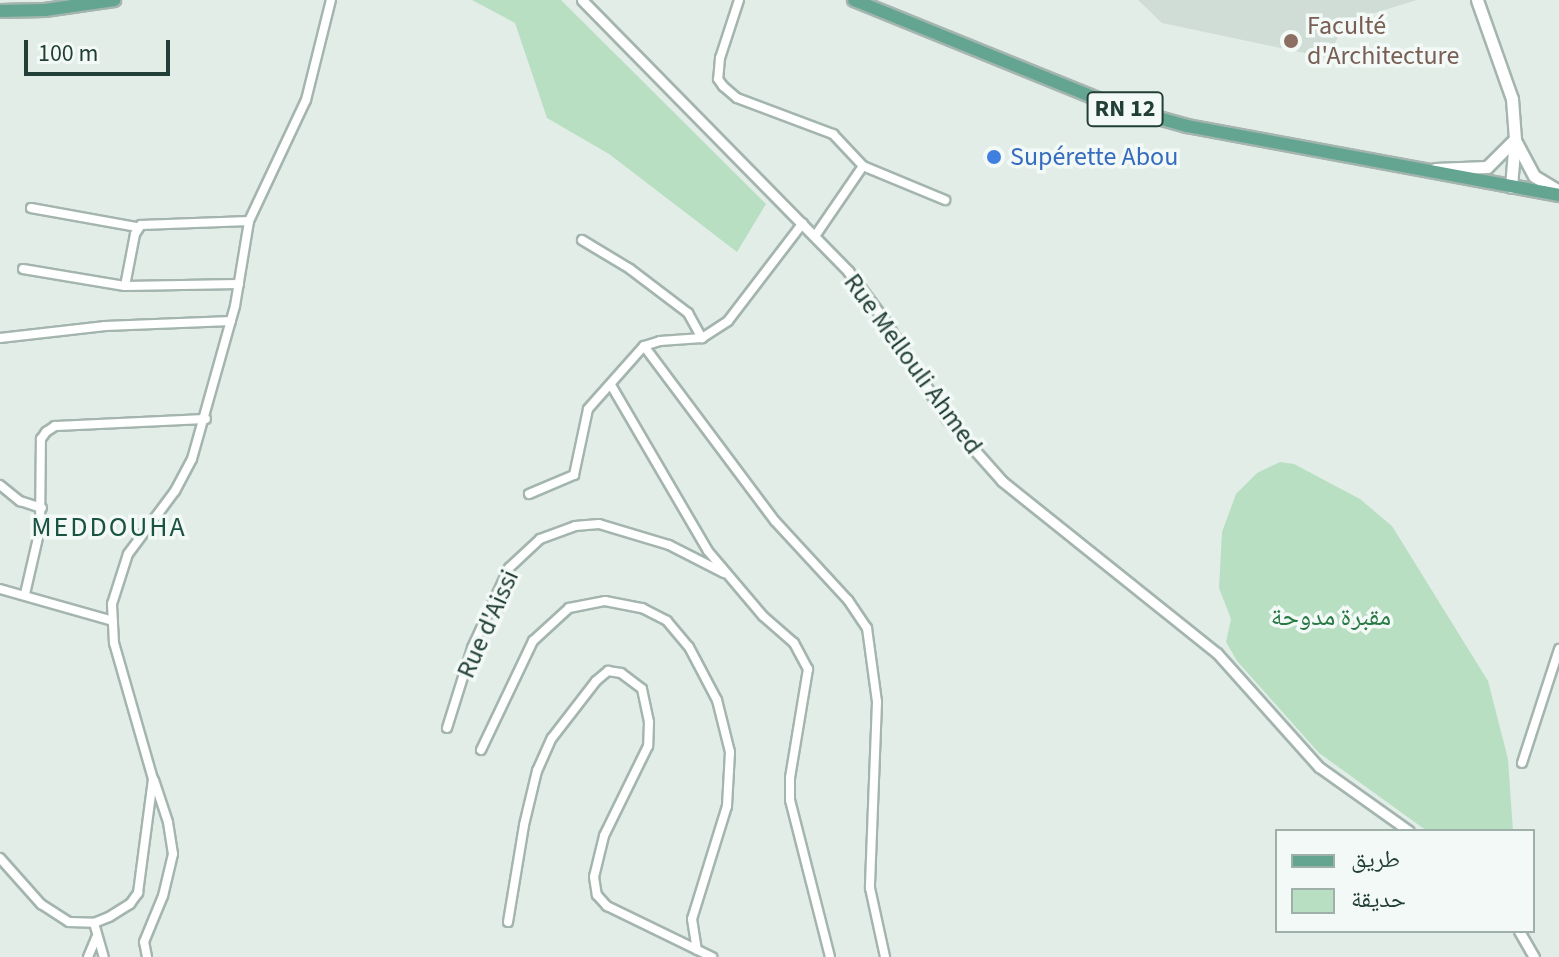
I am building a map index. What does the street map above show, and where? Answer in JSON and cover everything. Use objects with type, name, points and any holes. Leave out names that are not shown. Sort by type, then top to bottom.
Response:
[{"type":"main road","points":[[0,11],[45,10],[114,0]]},
{"type":"main road","name":"RN 12","points":[[854,0],[1115,106],[1187,126],[1410,170],[1559,193]]},
{"type":"main road","points":[[1477,0],[1512,99],[1515,139],[1511,187]]},
{"type":"main road","points":[[1410,170],[1487,167],[1515,139]]},
{"type":"main road","points":[[1515,139],[1534,176],[1559,193]]},
{"type":"street","points":[[147,957],[144,942],[163,896],[173,854],[168,822],[114,643],[112,604],[128,554],[175,491],[192,459],[206,419],[231,321],[249,221],[306,100],[331,0]]},
{"type":"street","name":"Rue Mellouli Ahmed","points":[[582,0],[815,236],[882,317],[947,419],[1002,481],[1217,653],[1319,767],[1406,829]]},
{"type":"street","points":[[739,0],[720,58],[718,79],[723,86],[737,98],[833,134],[863,166],[945,200]]},
{"type":"street","points":[[815,236],[863,166]]},
{"type":"street","points":[[31,208],[137,227],[249,221]]},
{"type":"street","points":[[529,494],[574,475],[588,409],[644,346],[660,341],[702,338],[728,321],[803,223]]},
{"type":"street","points":[[125,286],[137,227]]},
{"type":"street","points":[[582,240],[630,269],[688,313],[702,338]]},
{"type":"street","points":[[23,269],[125,286],[239,284]]},
{"type":"street","points":[[0,338],[105,326],[231,321]]},
{"type":"street","points":[[644,346],[775,521],[848,600],[867,628],[877,702],[870,888],[885,957]]},
{"type":"street","points":[[611,385],[708,551],[763,616],[794,643],[808,669],[790,778],[790,800],[830,957]]},
{"type":"street","points":[[25,594],[37,550],[42,508],[41,439],[55,426],[206,419]]},
{"type":"street","points":[[0,485],[20,501],[42,508]]},
{"type":"street","name":"Rue d'Aissi","points":[[447,728],[472,648],[509,568],[540,539],[575,526],[599,524],[669,545],[728,575]]},
{"type":"street","points":[[0,589],[113,621]]},
{"type":"street","points":[[481,750],[533,641],[569,608],[605,601],[642,608],[667,621],[689,647],[717,700],[730,752],[727,806],[692,919],[697,950]]},
{"type":"street","points":[[1522,763],[1559,649]]},
{"type":"street","points":[[508,922],[524,825],[537,771],[552,738],[596,681],[608,671],[621,673],[642,689],[649,722],[648,746],[604,836],[594,877],[597,895],[607,906],[712,957]]},
{"type":"street","points":[[0,858],[56,917],[69,922],[94,923],[130,904],[138,893],[153,779]]},
{"type":"street","points":[[94,923],[104,957]]},
{"type":"street","points":[[1520,933],[1534,957]]},
{"type":"street","points":[[88,957],[97,937]]},
{"type":"shaded area","name":"Faculté d'Architecture","points":[[1138,0],[1417,0],[1345,22],[1328,58],[1162,23]]},
{"type":"green space","points":[[472,0],[561,0],[766,204],[737,252],[609,154],[547,118],[515,23]]},
{"type":"green space","name":"مقبرة مدوحة","points":[[1280,462],[1294,464],[1360,499],[1392,526],[1488,681],[1508,759],[1513,829],[1424,829],[1319,753],[1237,661],[1226,642],[1231,619],[1219,588],[1222,532],[1236,494],[1257,473]]},
{"type":"place","name":"Faculté d'Architecture","points":[[1291,41]]},
{"type":"place","name":"Supérette Abou","points":[[994,157]]},
{"type":"district","name":"MEDDOUHA","points":[[109,527]]}]
